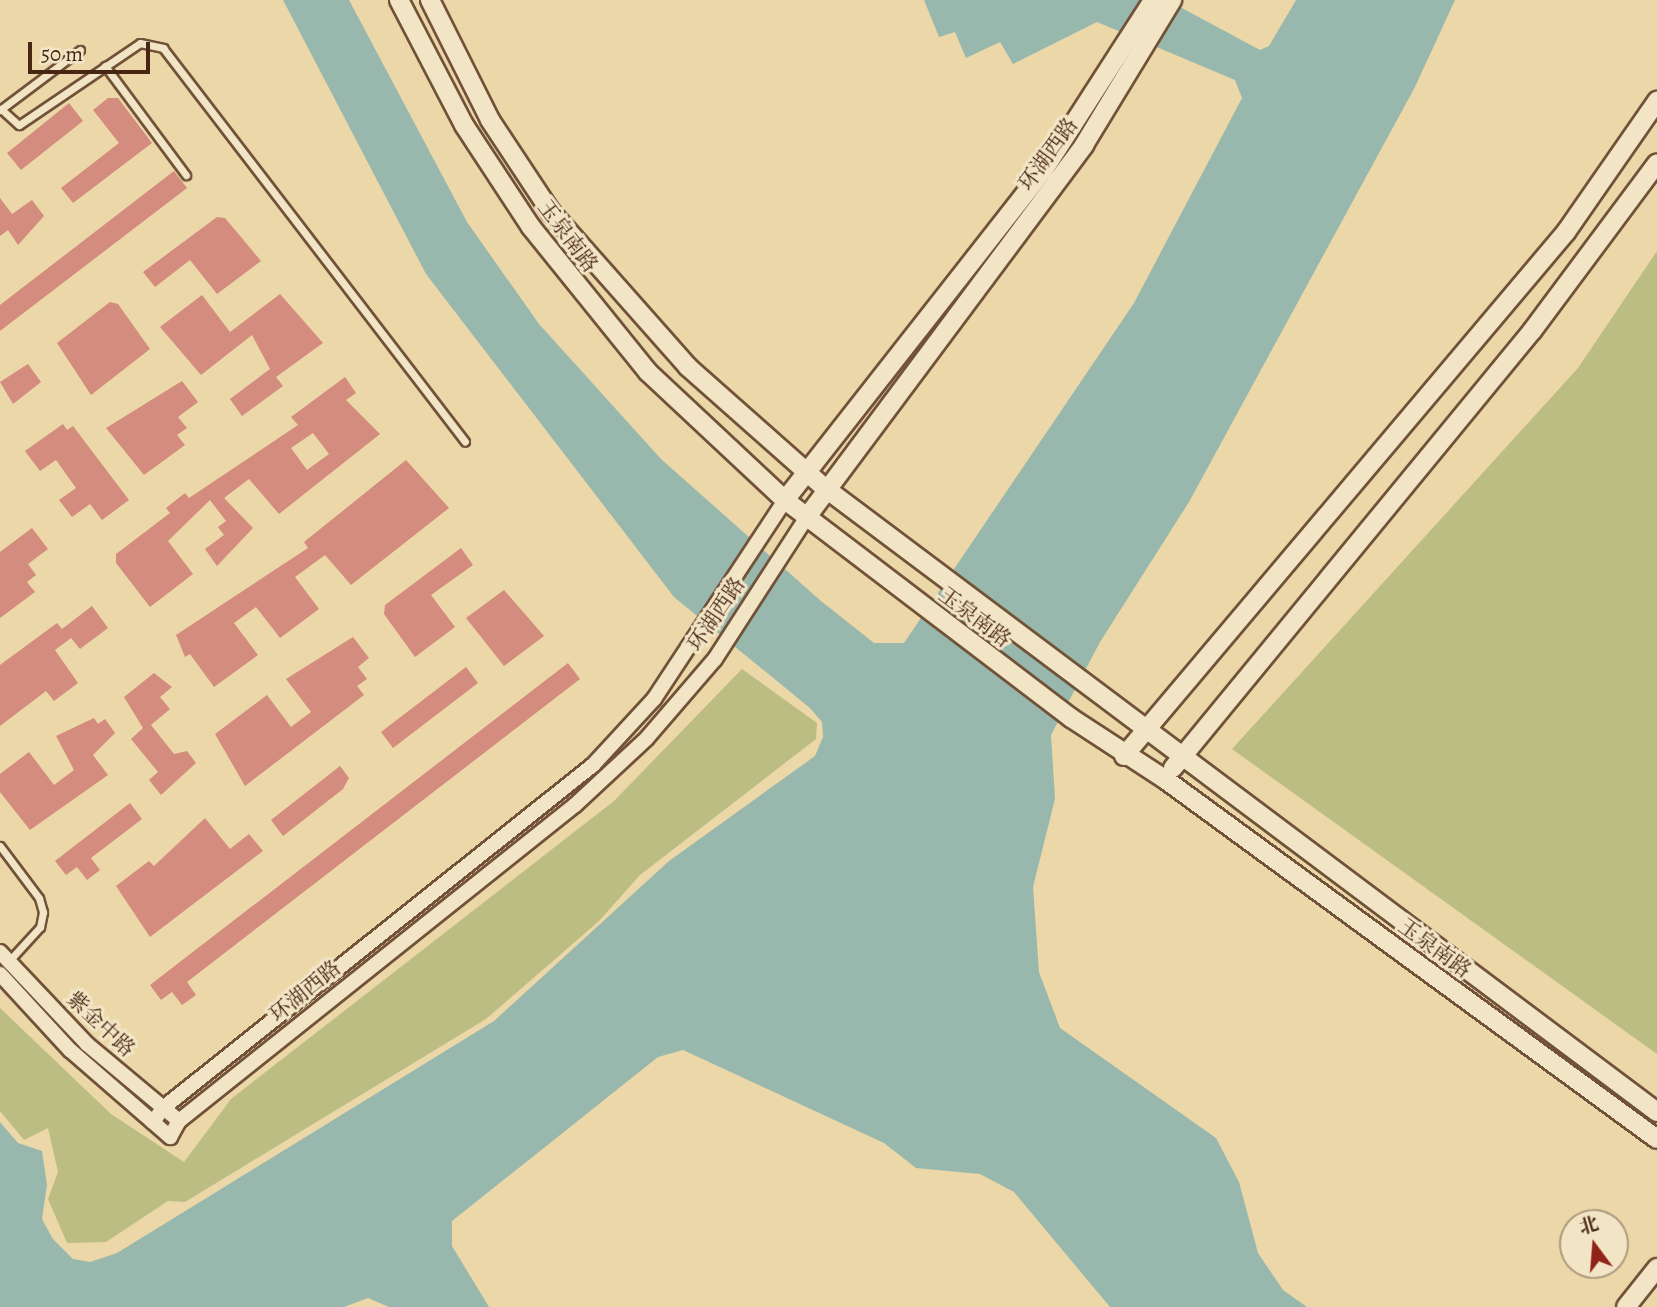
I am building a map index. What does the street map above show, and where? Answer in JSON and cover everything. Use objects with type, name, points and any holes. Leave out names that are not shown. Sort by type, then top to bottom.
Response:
[{"type":"street","name":"玉泉南路","points":[[399,0],[464,125],[531,227],[648,372],[785,500],[1071,718],[1124,756],[1166,780],[1657,1139]]},
{"type":"street","name":"玉泉南路","points":[[430,0],[490,120],[551,212],[688,367],[825,488],[1088,688],[1147,728],[1179,758],[1657,1112]]},
{"type":"street","name":"环湖西路","points":[[170,1137],[179,1121],[575,805],[647,737],[715,659],[825,488],[1069,166],[1164,2]]},
{"type":"street","name":"环湖西路","points":[[153,1122],[163,1108],[593,765],[654,699],[773,525],[804,471],[1134,54]]},
{"type":"street","points":[[1124,756],[1566,232],[1657,101]]},
{"type":"street","points":[[1166,780],[1179,758],[1532,331],[1657,163]]},
{"type":"street","name":"紫金中路","points":[[3,962],[87,1044],[179,1121]]},
{"type":"street","name":"紫金中路","points":[[3,962],[70,1050],[170,1137]]},
{"type":"street","points":[[1626,1307],[1657,1268]]},
{"type":"lane","points":[[80,50],[1,110],[19,125],[140,43],[163,48],[465,442]]},
{"type":"lane","points":[[106,66],[186,175]]},
{"type":"lane","points":[[0,846],[40,898],[43,912],[40,927],[3,962]]},
{"type":"green space","points":[[1657,251],[1657,1054],[1232,749],[1578,368]]},
{"type":"green space","points":[[742,669],[817,723],[816,739],[640,875],[599,921],[486,1019],[185,1202],[168,1201],[106,1242],[67,1243],[48,1199],[58,1172],[48,1128],[24,1140],[0,1111],[0,1008],[111,1114],[184,1162],[231,1099],[614,801]]},
{"type":"water","points":[[283,0],[349,0],[467,222],[539,324],[661,459],[821,601],[874,643],[904,643],[1134,303],[1242,98],[1235,80],[1097,22],[1013,64],[1000,42],[966,58],[955,32],[939,37],[924,0],[1167,0],[1260,50],[1269,46],[1296,0],[1455,0],[1415,87],[1189,502],[1100,642],[1051,735],[1055,799],[1033,887],[1039,972],[1060,1028],[1216,1138],[1239,1182],[1258,1253],[1283,1290],[1307,1307],[1110,1307],[1014,1192],[980,1174],[916,1168],[884,1143],[683,1050],[658,1057],[452,1221],[452,1246],[489,1307],[389,1307],[368,1298],[344,1307],[0,1307],[0,1122],[18,1143],[42,1151],[47,1185],[42,1219],[53,1239],[73,1259],[90,1262],[117,1253],[494,1021],[669,861],[815,756],[823,737],[822,722],[810,708],[674,597],[426,274]]},
{"type":"building","points":[[108,98],[118,98],[152,143],[73,203],[61,188],[119,143],[93,110]]},
{"type":"building","points":[[69,103],[83,121],[21,170],[7,153]]},
{"type":"building","points":[[174,171],[187,188],[0,331],[0,305]]},
{"type":"building","points":[[0,198],[12,214],[32,200],[44,216],[18,245],[8,230],[0,236]]},
{"type":"building","points":[[217,217],[225,218],[261,261],[217,294],[190,260],[155,287],[143,272]]},
{"type":"building","points":[[280,294],[323,343],[276,377],[283,386],[242,416],[230,399],[270,369],[252,335],[201,375],[160,327],[202,295],[230,332]]},
{"type":"building","points":[[110,302],[118,304],[150,349],[91,395],[57,343]]},
{"type":"building","points":[[28,364],[41,382],[13,404],[0,382]]},
{"type":"building","points":[[345,377],[356,393],[346,400],[380,434],[279,514],[249,479],[224,498],[253,528],[217,566],[205,549],[224,535],[218,527],[226,521],[210,500],[168,541],[193,574],[150,607],[116,563],[116,554],[170,513],[166,508],[185,493],[189,498],[298,425],[291,417]],"holes":[[[313,433],[329,454],[307,470],[291,448]]]},
{"type":"building","points":[[182,381],[198,402],[178,417],[187,428],[177,435],[185,445],[144,475],[106,428]]},
{"type":"building","points":[[63,424],[67,430],[73,426],[129,500],[102,520],[90,504],[72,517],[59,500],[76,488],[56,460],[40,471],[25,451]]},
{"type":"building","points":[[406,460],[449,508],[351,585],[325,555],[295,577],[319,609],[280,638],[256,607],[234,623],[258,655],[214,687],[190,654],[185,657],[176,635],[308,548],[304,542]]},
{"type":"building","points":[[32,528],[48,549],[28,564],[36,575],[27,582],[35,592],[0,618],[0,552]]},
{"type":"building","points":[[461,548],[473,565],[431,595],[455,627],[415,657],[384,614],[385,605]]},
{"type":"building","points":[[504,590],[544,636],[504,666],[466,618]]},
{"type":"building","points":[[92,606],[108,628],[80,649],[71,638],[55,650],[78,683],[54,701],[46,691],[0,726],[0,665],[57,623],[62,629]]},
{"type":"building","points":[[353,637],[369,658],[358,667],[367,679],[357,686],[364,695],[245,786],[215,734],[267,695],[291,727],[311,712],[286,679]]},
{"type":"building","points":[[568,663],[580,679],[187,982],[196,995],[182,1005],[172,992],[161,1000],[150,985]]},
{"type":"building","points":[[466,667],[478,683],[393,748],[381,732]]},
{"type":"building","points":[[154,673],[172,687],[160,697],[170,709],[151,725],[174,754],[187,751],[196,763],[161,795],[149,780],[158,772],[131,739],[143,728],[124,697]]},
{"type":"building","points":[[94,718],[98,724],[105,719],[115,733],[93,755],[108,775],[30,830],[0,792],[0,774],[29,752],[54,785],[74,770],[56,736]]},
{"type":"building","points":[[340,766],[349,778],[343,789],[283,836],[271,820]]},
{"type":"building","points":[[130,803],[142,819],[91,858],[100,870],[87,880],[77,867],[66,875],[55,861]]},
{"type":"building","points":[[205,818],[230,849],[249,834],[263,851],[150,937],[116,886],[149,861],[154,866]]}]
